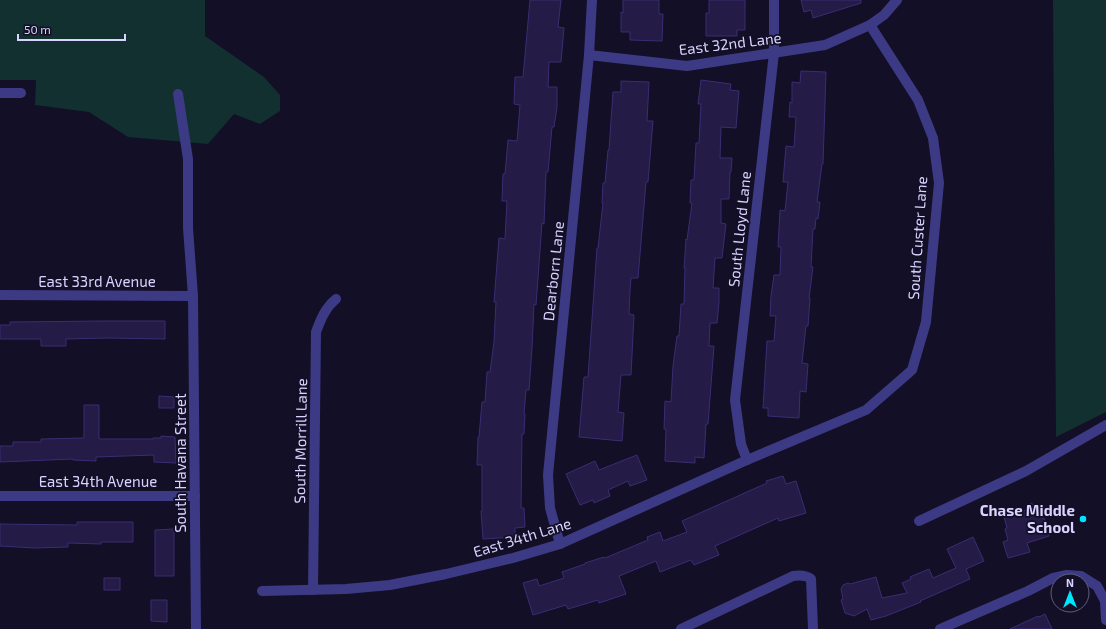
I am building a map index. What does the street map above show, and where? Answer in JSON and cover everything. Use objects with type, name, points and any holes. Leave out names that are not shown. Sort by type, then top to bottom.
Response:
[{"type":"street","name":"Dearborn Lane","points":[[560,544],[550,508],[548,475],[589,55],[592,0]]},
{"type":"street","name":"South Lloyd Lane","points":[[747,460],[741,444],[735,400],[774,52],[774,0]]},
{"type":"street","points":[[870,26],[884,15],[897,0]]},
{"type":"street","name":"East 32nd Lane","points":[[589,55],[687,66],[825,45],[870,26]]},
{"type":"street","name":"South Custer Lane","points":[[797,440],[866,410],[912,370],[926,322],[939,183],[934,138],[918,100],[870,26]]},
{"type":"street","points":[[0,93],[21,94]]},
{"type":"street","name":"South Havana Street","points":[[178,94],[188,159],[188,228],[193,296],[196,629]]},
{"type":"street","name":"East 33rd Avenue","points":[[0,295],[193,296]]},
{"type":"street","name":"South Morrill Lane","points":[[314,590],[316,332],[320,319],[328,306],[336,299]]},
{"type":"street","points":[[919,521],[1026,471],[1106,425]]},
{"type":"street","name":"East 34th Lane","points":[[262,591],[346,589],[390,585],[446,574],[513,558],[560,544],[747,460],[797,440]]},
{"type":"street","name":"East 34th Avenue","points":[[0,496],[195,496]]},
{"type":"street","points":[[940,629],[1028,591],[1053,578],[1067,574],[1082,576],[1097,586],[1105,601],[1106,620]]},
{"type":"street","points":[[681,629],[793,576],[800,575],[808,576],[811,579],[813,629]]},
{"type":"green space","points":[[0,0],[205,0],[205,36],[264,77],[280,95],[280,111],[260,124],[234,114],[208,144],[128,137],[89,112],[35,105],[36,80],[0,80]]},
{"type":"green space","points":[[1053,0],[1106,0],[1106,412],[1056,437]]},
{"type":"building","points":[[530,0],[561,0],[558,27],[564,28],[561,62],[549,62],[548,87],[557,87],[557,107],[554,127],[552,127],[548,172],[546,172],[544,224],[542,223],[536,305],[534,304],[529,390],[526,390],[524,434],[522,434],[521,508],[524,508],[525,527],[515,528],[515,537],[483,539],[481,511],[482,465],[477,465],[478,437],[482,402],[485,402],[487,372],[490,372],[494,342],[496,302],[494,302],[499,238],[505,239],[507,201],[502,201],[503,174],[505,174],[508,140],[517,141],[520,105],[514,104],[515,77],[523,77]]},
{"type":"building","points":[[623,0],[659,0],[659,14],[663,14],[662,41],[630,40],[630,32],[621,32],[621,12],[623,13]]},
{"type":"building","points":[[709,0],[745,0],[745,30],[737,30],[737,36],[706,36],[706,13],[709,13]]},
{"type":"building","points":[[801,0],[861,0],[861,3],[813,18],[811,10],[804,12]]},
{"type":"building","points":[[801,71],[826,72],[823,164],[817,202],[820,202],[818,219],[816,218],[815,229],[813,229],[811,267],[813,267],[809,298],[808,326],[806,326],[802,363],[808,364],[806,392],[800,391],[799,418],[768,416],[768,408],[763,408],[767,341],[774,341],[776,316],[770,316],[771,296],[774,275],[780,275],[781,247],[778,247],[780,210],[785,211],[788,182],[783,182],[786,146],[794,147],[796,117],[789,117],[790,102],[792,103],[792,82],[800,83]]},
{"type":"building","points":[[701,80],[731,84],[730,90],[739,91],[736,128],[721,127],[720,158],[732,158],[729,199],[721,199],[721,223],[726,224],[722,258],[715,258],[713,288],[719,288],[719,302],[717,323],[710,323],[709,346],[714,346],[704,458],[695,457],[695,463],[665,461],[666,429],[664,429],[665,401],[671,402],[673,366],[677,336],[679,336],[681,304],[684,304],[686,239],[687,240],[692,203],[690,203],[691,180],[694,180],[696,143],[699,143],[701,104],[698,104]]},
{"type":"building","points":[[621,81],[649,82],[647,121],[653,121],[638,278],[631,278],[629,314],[634,315],[631,375],[621,375],[618,412],[624,413],[622,441],[579,437],[584,377],[588,377],[597,248],[603,203],[603,183],[605,183],[609,150],[613,92],[621,92]]},
{"type":"building","points":[[165,321],[165,339],[66,339],[66,346],[41,346],[41,339],[0,339],[0,325],[10,325],[10,322]]},
{"type":"building","points":[[159,396],[174,397],[174,408],[159,408]]},
{"type":"building","points":[[84,405],[99,405],[99,439],[153,439],[161,438],[161,436],[175,437],[176,463],[154,462],[154,455],[96,457],[96,461],[73,459],[0,462],[0,446],[13,446],[13,442],[41,442],[41,439],[84,438]]},
{"type":"building","points":[[637,455],[647,480],[630,486],[628,481],[608,490],[610,496],[594,503],[593,500],[580,505],[566,474],[595,461],[599,470]]},
{"type":"building","points":[[783,476],[786,484],[796,481],[806,513],[779,521],[778,518],[715,546],[719,555],[694,565],[691,560],[660,572],[656,561],[619,576],[626,594],[599,603],[598,600],[568,609],[566,605],[533,615],[523,583],[537,579],[539,586],[564,578],[562,572],[585,563],[604,557],[605,558],[648,540],[647,537],[660,532],[663,541],[687,532],[682,521],[767,483],[766,481]]},
{"type":"building","points":[[1031,503],[1039,509],[1042,518],[1044,518],[1049,536],[1027,543],[1030,552],[1008,558],[1003,542],[1008,540],[1004,517],[1029,509]]},
{"type":"building","points":[[77,522],[133,522],[133,542],[101,542],[101,544],[68,543],[68,547],[35,548],[0,546],[0,524],[77,525]]},
{"type":"building","points":[[174,529],[174,576],[155,576],[155,530]]},
{"type":"building","points":[[973,537],[984,561],[966,569],[970,579],[920,601],[921,602],[886,616],[871,620],[867,609],[854,616],[845,613],[841,600],[843,599],[841,589],[843,585],[876,577],[882,598],[907,593],[902,583],[911,579],[910,577],[929,569],[933,578],[956,568],[947,549]]},
{"type":"building","points":[[104,578],[120,578],[120,590],[104,590]]},
{"type":"building","points":[[151,600],[167,600],[167,622],[151,621]]},
{"type":"building","points":[[1045,614],[1052,629],[1010,629],[1038,616],[1039,617]]},
{"type":"place","name":"Chase Middle School","points":[[1083,519]]}]
